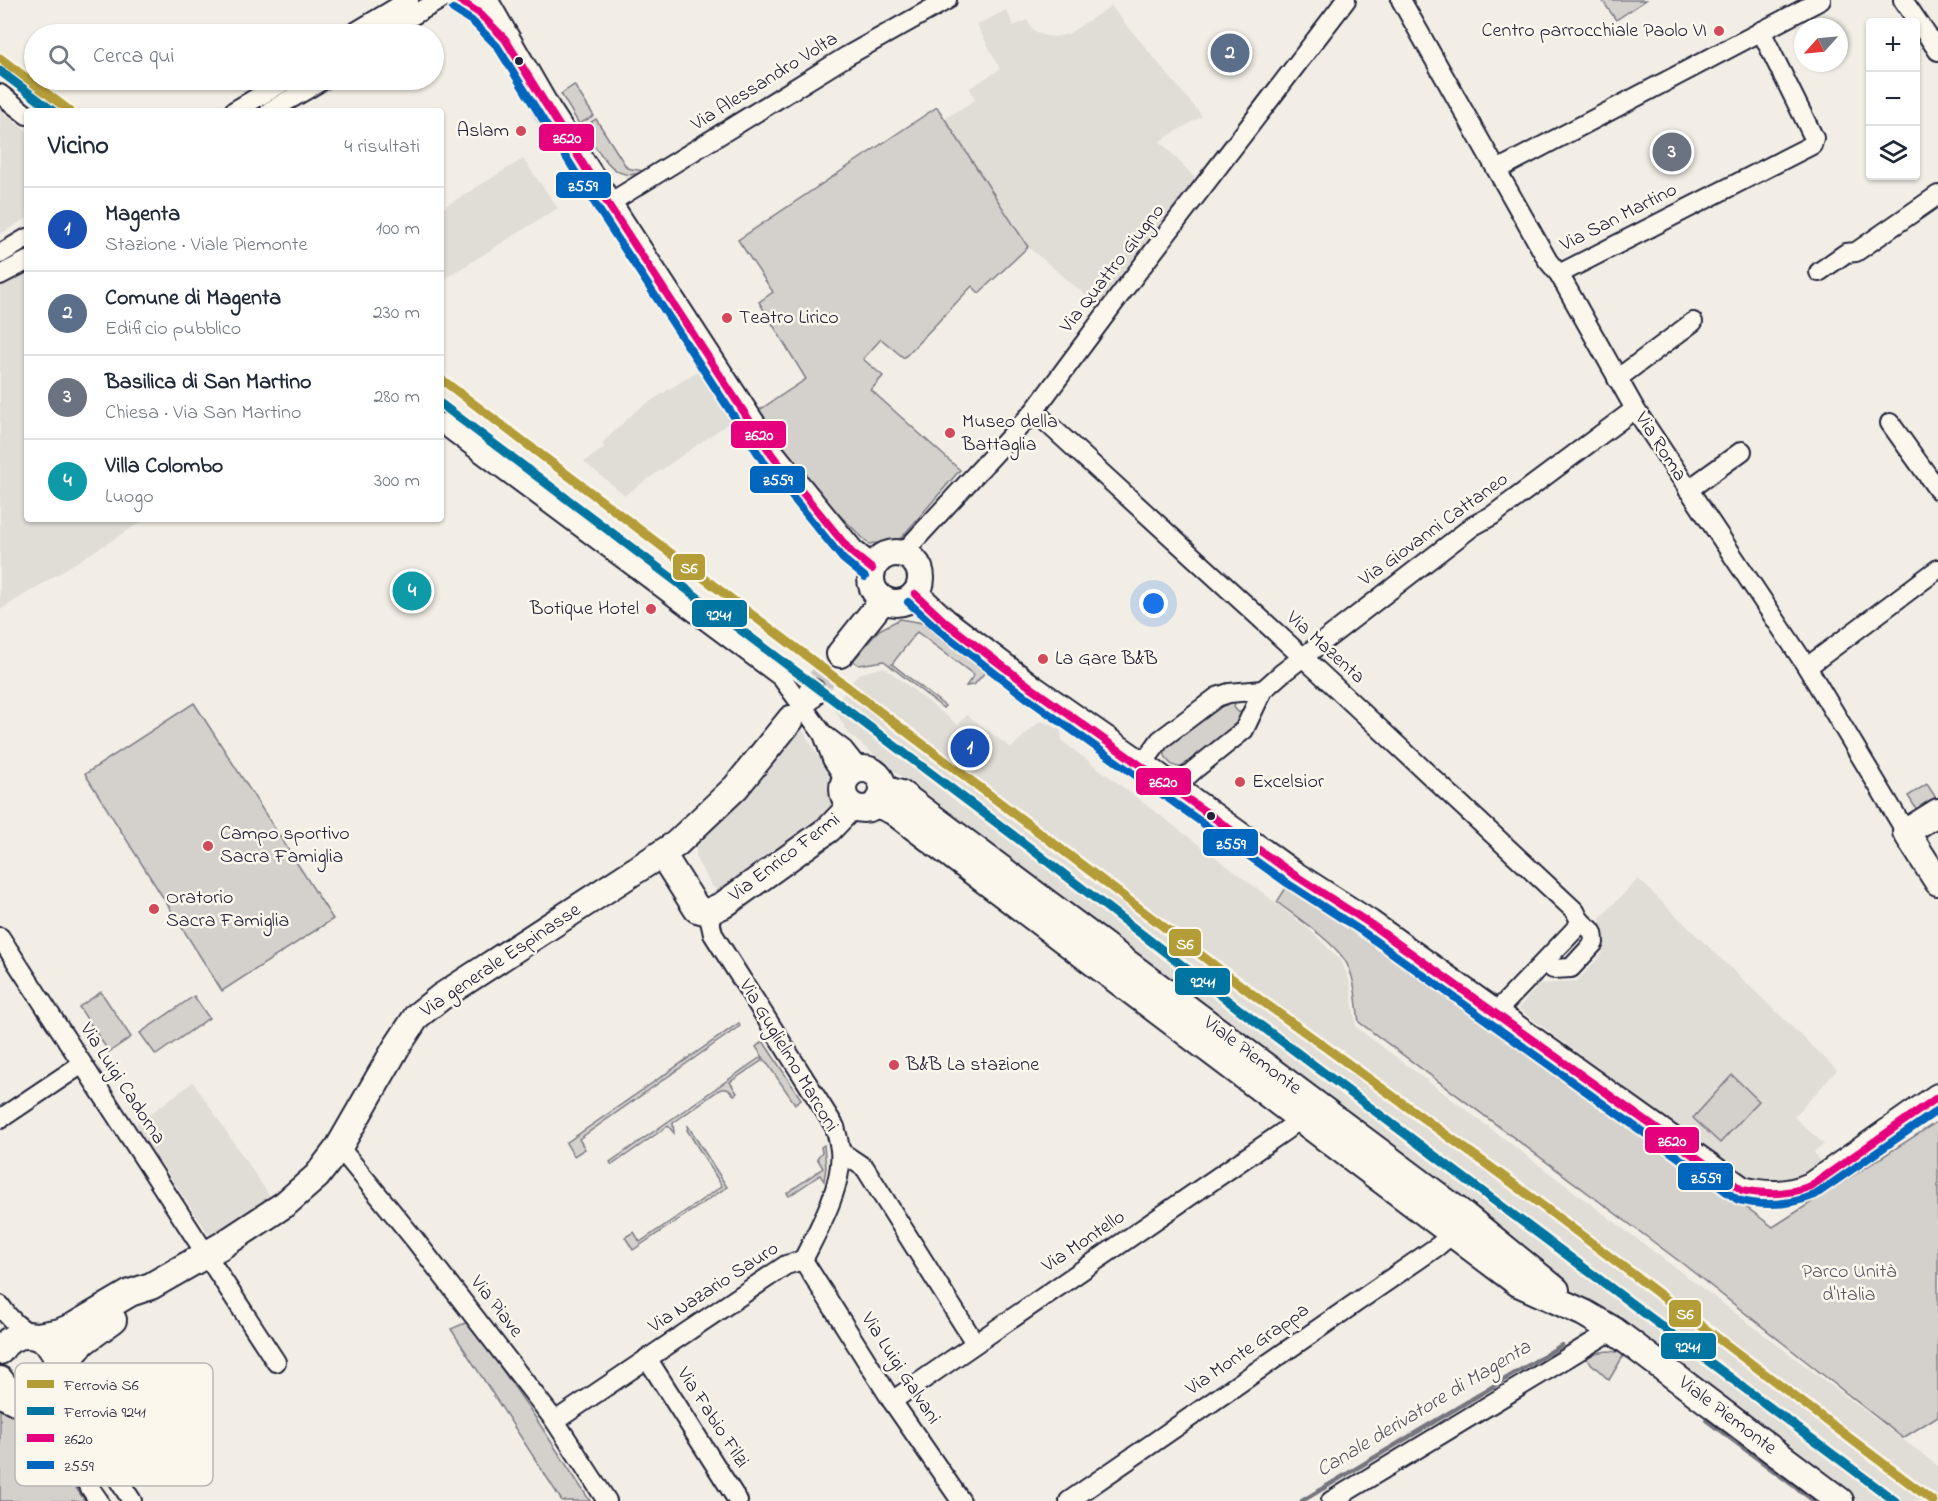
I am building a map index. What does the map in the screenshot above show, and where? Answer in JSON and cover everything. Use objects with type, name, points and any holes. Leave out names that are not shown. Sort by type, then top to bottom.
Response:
[{"type":"street","points":[[370,24],[409,0]]},
{"type":"street","points":[[398,24],[440,0]]},
{"type":"street","points":[[459,0],[479,13],[506,39]]},
{"type":"street","points":[[484,0],[608,204],[772,455],[851,552],[872,569]]},
{"type":"street","name":"Via Alessandro Volta","points":[[608,204],[847,56],[947,0]]},
{"type":"street","name":"Via Quattro Giugno","points":[[902,554],[1034,411],[1087,338],[1346,0]]},
{"type":"street","name":"Via Roma","points":[[1401,0],[1548,261],[1559,274],[1635,409],[1807,667],[1938,882]]},
{"type":"street","points":[[1497,170],[1821,0]]},
{"type":"street","points":[[1904,0],[1938,51]]},
{"type":"street","points":[[379,24],[386,15]]},
{"type":"street","name":"Via San Martino","points":[[1559,274],[1812,145],[1814,138],[1761,31]]},
{"type":"street","points":[[239,108],[270,90]]},
{"type":"street","points":[[275,108],[306,90]]},
{"type":"street","points":[[0,94],[24,113]]},
{"type":"street","points":[[1819,272],[1846,253],[1856,252],[1938,195]]},
{"type":"street","points":[[0,254],[24,240]]},
{"type":"street","points":[[0,275],[24,263]]},
{"type":"street","points":[[1617,379],[1693,322]]},
{"type":"street","name":"Via Giovanni Cattaneo","points":[[1174,788],[1244,730],[1263,690],[1301,658],[1473,526],[1493,515],[1635,409]]},
{"type":"street","name":"Via Mazenta","points":[[1034,411],[1536,874],[1575,911],[1581,923],[1592,929],[1594,943],[1571,968],[1553,969],[1545,962],[1495,1013]]},
{"type":"street","points":[[1890,423],[1938,490]]},
{"type":"street","points":[[444,425],[781,676],[823,734],[844,750],[852,774]]},
{"type":"street","points":[[1688,490],[1742,451]]},
{"type":"street","points":[[902,554],[914,562],[920,571],[921,580],[915,594],[901,603],[889,603],[873,589],[870,579],[872,569],[885,555],[902,554]]},
{"type":"street","points":[[1807,667],[1938,569]]},
{"type":"street","points":[[915,594],[945,622],[1000,664],[1293,874],[1369,922],[1742,1190],[1777,1196],[1811,1186],[1938,1097]]},
{"type":"street","points":[[840,654],[883,600]]},
{"type":"street","points":[[1142,765],[1160,740],[1217,697],[1229,693],[1263,690]]},
{"type":"street","name":"Via generale Espinasse","points":[[0,1350],[10,1339],[19,1336],[60,1332],[74,1326],[130,1293],[151,1286],[285,1204],[317,1176],[339,1147],[417,1016],[441,997],[669,849],[736,787],[791,719]]},
{"type":"street","points":[[868,770],[876,774],[881,781],[880,797],[864,810],[851,806],[844,796],[843,787],[852,774],[868,770]]},
{"type":"street","name":"Viale Piemonte","points":[[880,797],[901,794],[1305,1109],[1459,1225],[1584,1313],[1613,1330],[1840,1501]]},
{"type":"street","name":"Via Enrico Fermi","points":[[713,910],[830,829],[851,806]]},
{"type":"street","points":[[1906,832],[1938,812]]},
{"type":"street","name":"Via Guglielmo Marconi","points":[[669,849],[713,910],[713,934],[836,1127],[841,1152],[865,1168],[975,1343]]},
{"type":"street","name":"Via Luigi Cadorna","points":[[0,937],[276,1362]]},
{"type":"street","points":[[0,1119],[82,1064]]},
{"type":"street","name":"Via Montello","points":[[892,1401],[1286,1130],[1305,1109]]},
{"type":"street","name":"Via Piave","points":[[339,1147],[415,1240],[555,1421],[607,1501]]},
{"type":"street","name":"Via Nazario Sauro","points":[[555,1421],[786,1265],[803,1260],[836,1186],[841,1152]]},
{"type":"street","name":"Via Monte Grappa","points":[[1069,1501],[1428,1252],[1459,1225]]},
{"type":"street","name":"Via Luigi Galvani","points":[[803,1260],[892,1401],[961,1501]]},
{"type":"street","name":"Via generale Espinasse","points":[[65,1363],[83,1342],[141,1299],[151,1286]]},
{"type":"street","points":[[0,1305],[15,1324],[25,1332],[45,1341],[58,1363]]},
{"type":"street","points":[[1331,1501],[1613,1330]]},
{"type":"street","name":"Via Fabio Filzi","points":[[647,1358],[738,1501]]},
{"type":"street","points":[[89,1486],[99,1501]]},
{"type":"street","points":[[122,1486],[132,1501]]},
{"type":"shaded area","points":[[1111,6],[1202,116],[1160,141],[1195,178],[1101,308],[1028,247],[944,119],[975,100],[970,88],[1000,69],[977,25],[1006,10],[1014,26],[1027,20],[1033,30],[1045,36],[1055,37],[1068,34]]},
{"type":"shaded area","points":[[0,110],[24,129],[24,220],[0,234]]},
{"type":"shaded area","points":[[523,159],[558,208],[444,279],[444,207]]},
{"type":"shaded area","points":[[24,272],[24,522],[141,522],[0,610],[0,285]]},
{"type":"shaded area","points":[[704,367],[736,418],[625,495],[584,462],[604,448],[602,443],[637,410]]},
{"type":"shaded area","points":[[884,667],[958,725],[967,715],[1011,748],[1040,721],[1061,731],[1062,741],[1276,903],[1312,932],[1342,962],[1350,983],[1356,1027],[1938,1466],[1938,1501],[1853,1501],[1204,1011],[913,786],[849,734],[833,707],[858,674]]},
{"type":"shaded area","points":[[800,726],[832,779],[835,792],[830,811],[822,824],[721,891],[712,886],[696,859],[696,843],[743,797]]},
{"type":"shaded area","points":[[1638,879],[1837,1070],[1794,1117],[1824,1144],[1814,1152],[1824,1168],[1793,1183],[1756,1182],[1739,1175],[1518,1008],[1540,984],[1577,981],[1603,953],[1600,918]]},
{"type":"shaded area","points":[[193,1082],[273,1201],[213,1240],[135,1125]]},
{"type":"green space","points":[[1602,0],[1646,0],[1616,20]]},
{"type":"green space","points":[[574,85],[594,116],[579,124],[561,94]]},
{"type":"green space","points":[[937,107],[1028,247],[979,293],[972,286],[904,358],[881,339],[863,359],[883,376],[871,390],[960,470],[901,538],[869,544],[819,495],[758,411],[806,379],[759,302],[773,292],[738,240]]},
{"type":"green space","points":[[596,119],[627,168],[644,171],[627,174],[619,172],[607,162],[591,141],[594,139],[588,128]]},
{"type":"green space","points":[[900,619],[923,623],[985,672],[974,685],[966,686],[974,675],[917,632],[892,664],[945,706],[943,708],[884,661],[859,665],[853,661],[879,630]]},
{"type":"green space","name":"Campo sportivo Sacra Famiglia","points":[[194,703],[333,919],[222,991],[85,774]]},
{"type":"green space","points":[[1220,703],[1235,703],[1234,707],[1238,712],[1242,712],[1240,724],[1183,767],[1169,762],[1164,748]]},
{"type":"green space","points":[[1927,784],[1936,798],[1917,810],[1908,796]]},
{"type":"green space","name":"Parco Unità d'Italia","points":[[1289,883],[1651,1136],[1773,1227],[1938,1121],[1938,1416],[1903,1438],[1683,1264],[1359,1022],[1353,981],[1344,959],[1322,937],[1277,902]]},
{"type":"green space","points":[[101,992],[131,1037],[109,1052],[79,1007]]},
{"type":"green space","points":[[194,996],[209,1018],[156,1055],[140,1033]]},
{"type":"green space","points":[[739,1023],[740,1026],[579,1139],[585,1149],[574,1156],[566,1143]]},
{"type":"green space","points":[[763,1041],[801,1099],[795,1104],[756,1047]]},
{"type":"green space","points":[[761,1057],[763,1060],[730,1082],[737,1093],[734,1095],[728,1090],[719,1090],[673,1123],[674,1133],[668,1126],[612,1165],[610,1162]]},
{"type":"green space","points":[[1732,1075],[1759,1101],[1720,1143],[1693,1118]]},
{"type":"green space","points":[[688,1126],[727,1187],[633,1250],[625,1237],[634,1232],[640,1242],[722,1186],[687,1130]]},
{"type":"green space","points":[[824,1145],[826,1167],[824,1181],[820,1175],[789,1196],[787,1193],[823,1168],[817,1158]]},
{"type":"green space","points":[[465,1323],[471,1325],[590,1501],[562,1501],[451,1329]]},
{"type":"green space","points":[[1608,1351],[1625,1353],[1609,1380],[1582,1355]]},
{"type":"green space","points":[[0,1409],[5,1409],[15,1415],[15,1486],[75,1486],[85,1501],[0,1501]]},
{"type":"waterway","name":"Canale derivatore di Magenta","points":[[1302,1501],[1562,1345]]},
{"type":"waterway","name":"Canale derivatore di Magenta","points":[[1706,1420],[1814,1501]]},
{"type":"tunnel","points":[[812,692],[840,654]]},
{"type":"rail line","name":"S6","points":[[0,58],[24,76]]},
{"type":"rail line","name":"9241","points":[[0,71],[24,89]]},
{"type":"rail line","name":"9241","points":[[25,90],[49,108]]},
{"type":"rail line","name":"S6","points":[[42,90],[66,108]]},
{"type":"rail line","name":"S6","points":[[444,381],[1255,996],[1511,1182],[1933,1501]]},
{"type":"rail line","name":"9241","points":[[444,406],[1030,848],[1244,1013],[1895,1501]]},
{"type":"transit line","name":"z620","points":[[459,0],[479,13],[505,39],[608,204],[772,455],[851,552],[872,569]]},
{"type":"transit line","name":"z559","points":[[453,9],[472,21],[497,46],[599,210],[763,461],[843,559],[865,577]]},
{"type":"transit line","name":"z620","points":[[915,594],[945,622],[1033,689],[1293,874],[1369,923],[1742,1190],[1777,1193],[1811,1186],[1938,1097]]},
{"type":"transit line","name":"z559","points":[[908,602],[939,630],[1027,698],[1287,883],[1363,932],[1738,1200],[1758,1204],[1777,1204],[1815,1195],[1938,1110]]},
{"type":"place","name":"Centro parrocchiale Paolo VI","points":[[1719,31]]},
{"type":"place","name":"Comune di Magenta","points":[[1230,53]]},
{"type":"place","name":"Aslam","points":[[521,131]]},
{"type":"place","name":"Basilica di San Martino","points":[[1672,152]]},
{"type":"place","name":"Teatro Lirico","points":[[727,318]]},
{"type":"place","name":"Museo della Battaglia","points":[[950,433]]},
{"type":"place","name":"Villa Colombo","points":[[412,591]]},
{"type":"place","name":"Botique Hotel","points":[[651,609]]},
{"type":"place","name":"La Gare B&B","points":[[1043,659]]},
{"type":"place","name":"Magenta","points":[[970,748]]},
{"type":"place","name":"Excelsior","points":[[1240,782]]},
{"type":"place","name":"Campo sportivo Sacra Famiglia","points":[[208,846]]},
{"type":"place","name":"Oratorio Sacra Famiglia","points":[[154,909]]},
{"type":"place","name":"B&B La stazione","points":[[894,1065]]}]
